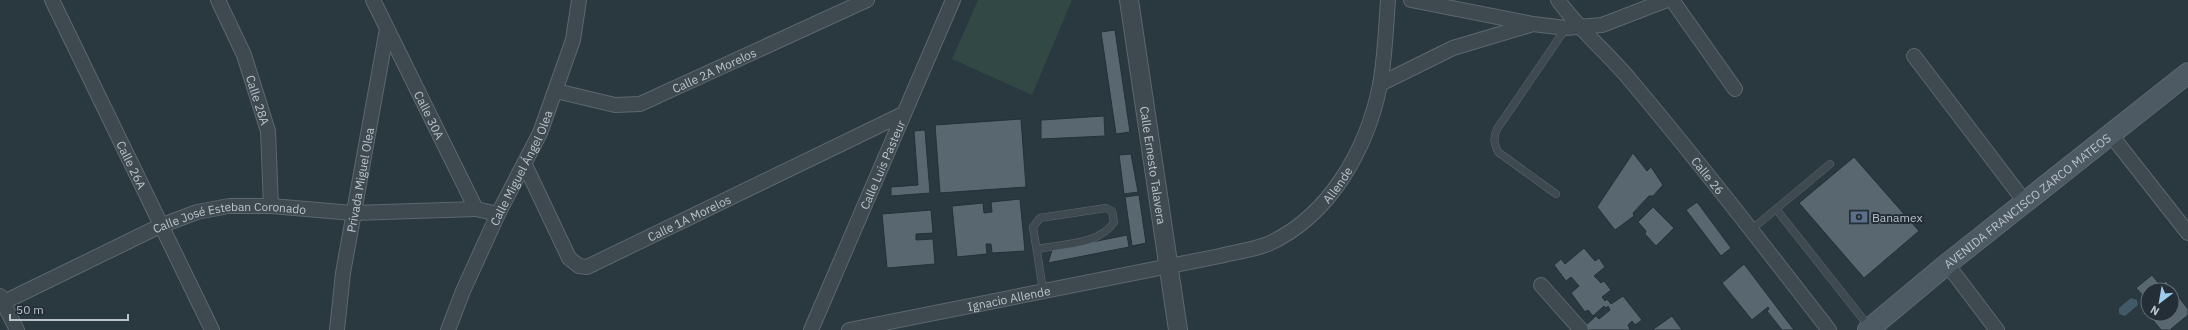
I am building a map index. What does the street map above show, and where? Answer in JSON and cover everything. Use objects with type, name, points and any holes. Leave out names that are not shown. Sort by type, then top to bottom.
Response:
[{"type":"main road","name":"AVENIDA FRANCISCO ZARCO MATEOS","points":[[1869,329],[1947,264],[2188,73]]},
{"type":"street","name":"Calle 26A","points":[[52,0],[160,226],[212,330]]},
{"type":"street","name":"Calle 28A","points":[[218,0],[244,55],[258,95],[268,132],[271,206]]},
{"type":"street","name":"Calle 30A","points":[[373,0],[476,209]]},
{"type":"street","name":"Calle Miguel Ángel Olea","points":[[448,330],[463,292],[498,214],[525,165],[556,91],[573,40],[579,0]]},
{"type":"street","name":"Calle 2A Morelos","points":[[556,91],[615,105],[629,106],[640,104],[867,0]]},
{"type":"street","name":"Calle Luis Pasteur","points":[[811,330],[953,0]]},
{"type":"street","name":"Calle Ernesto Talavera","points":[[1128,0],[1178,330]]},
{"type":"street","name":"Allende","points":[[1168,266],[1267,244],[1299,225],[1333,192],[1347,171],[1363,140],[1374,110],[1380,84],[1388,0]]},
{"type":"street","points":[[1411,0],[1533,24],[1566,28],[1580,28],[1609,23],[1667,0]]},
{"type":"street","name":"Calle 26","points":[[1558,0],[1580,28],[1630,80],[1751,230],[1829,330]]},
{"type":"street","points":[[1672,0],[1735,89]]},
{"type":"street","points":[[1380,84],[1453,48],[1533,24]]},
{"type":"street","name":"Privada Miguel Olea","points":[[336,330],[342,273],[387,29]]},
{"type":"street","points":[[1914,56],[2025,202]]},
{"type":"street","name":"Calle 1A Morelos","points":[[525,165],[569,258],[579,266],[587,267],[903,114]]},
{"type":"street","points":[[2111,135],[2188,233]]},
{"type":"street","name":"Calle José Esteban Coronado","points":[[1,301],[160,226],[197,212],[229,206],[271,206],[353,213],[476,209]]},
{"type":"street","points":[[476,209],[498,214]]},
{"type":"street","points":[[1947,264],[1997,330]]},
{"type":"street","name":"Ignacio Allende","points":[[849,330],[1168,266]]},
{"type":"street","points":[[1541,285],[1581,330]]},
{"type":"street","points":[[1,301],[17,330]]},
{"type":"lane","points":[[1556,194],[1498,152],[1495,146],[1494,135],[1566,28]]},
{"type":"lane","points":[[1751,230],[1830,164]]},
{"type":"lane","points":[[1037,249],[1089,239],[1105,234],[1114,222],[1112,211],[1106,208],[1040,218],[1033,227],[1043,290]]},
{"type":"lane","points":[[1776,209],[1869,329]]},
{"type":"green space","points":[[978,0],[1072,0],[1032,95],[952,59]]},
{"type":"water","points":[[2131,298],[2137,300],[2138,305],[2125,316],[2119,314],[2119,308]]},
{"type":"building","points":[[1115,30],[1130,132],[1116,134],[1101,32]]},
{"type":"building","points":[[1104,116],[1105,136],[1041,139],[1041,120]]},
{"type":"building","points":[[1021,119],[1026,187],[940,193],[935,125]]},
{"type":"building","points":[[925,130],[930,193],[891,196],[891,187],[918,185],[914,131]]},
{"type":"building","points":[[1633,153],[1647,171],[1651,167],[1663,185],[1653,196],[1649,196],[1633,213],[1634,216],[1615,230],[1597,207]]},
{"type":"building","points":[[1131,154],[1138,192],[1124,194],[1119,155]]},
{"type":"building","name":"Banamex","points":[[1854,157],[1919,231],[1864,278],[1799,203]]},
{"type":"building","points":[[1139,195],[1146,243],[1132,246],[1125,197]]},
{"type":"building","points":[[1020,199],[1025,251],[992,253],[991,244],[986,244],[987,254],[957,257],[952,206],[983,203],[984,213],[992,212],[991,202]]},
{"type":"building","points":[[1697,202],[1731,248],[1721,256],[1686,210]]},
{"type":"building","points":[[1653,207],[1674,228],[1656,246],[1645,234],[1646,231],[1638,222]]},
{"type":"building","points":[[931,210],[933,233],[916,234],[916,240],[933,239],[935,264],[887,268],[882,214]]},
{"type":"building","points":[[1127,235],[1129,247],[1048,263],[1052,250]]},
{"type":"building","points":[[1584,248],[1595,261],[1599,258],[1605,267],[1594,276],[1601,283],[1604,281],[1611,290],[1602,297],[1605,301],[1607,299],[1611,304],[1623,296],[1642,320],[1635,325],[1632,321],[1628,325],[1629,330],[1589,330],[1585,326],[1596,316],[1599,319],[1610,310],[1608,306],[1606,308],[1604,306],[1593,316],[1588,310],[1585,312],[1571,293],[1579,286],[1571,277],[1566,281],[1554,265],[1561,259],[1565,264]]},
{"type":"building","points":[[1744,264],[1794,330],[1782,330],[1767,311],[1769,309],[1768,307],[1752,320],[1722,283]]},
{"type":"building","points":[[2152,275],[2158,282],[2143,282]]},
{"type":"building","points":[[2140,285],[2140,292],[2136,288]]},
{"type":"building","points":[[2180,299],[2188,309],[2188,315],[2180,322]]},
{"type":"building","points":[[1672,316],[1682,330],[1652,330]]},
{"type":"building","points":[[2154,322],[2180,322],[2171,329],[2172,330],[2161,330]]},
{"type":"place","name":"Banamex","points":[[1859,217]]}]
